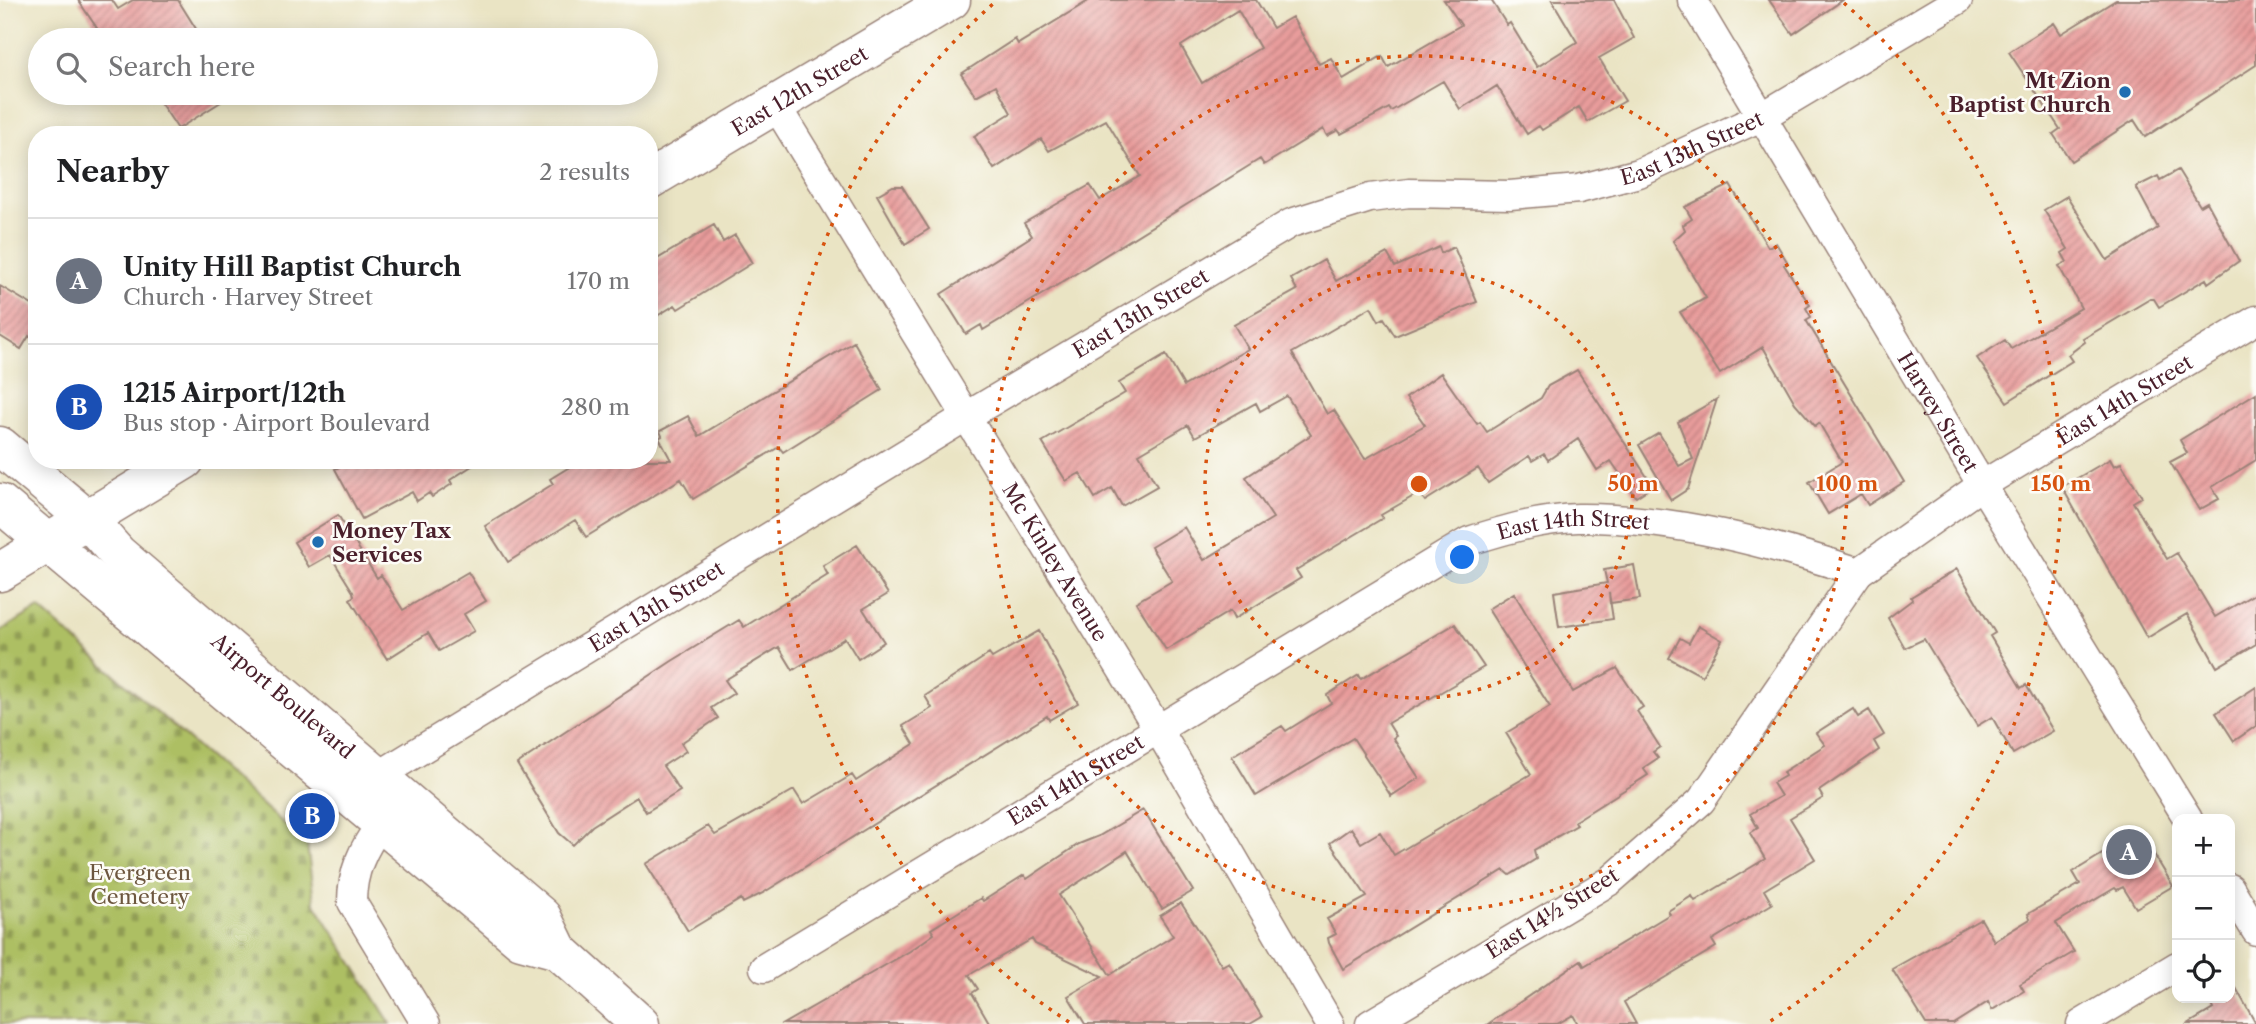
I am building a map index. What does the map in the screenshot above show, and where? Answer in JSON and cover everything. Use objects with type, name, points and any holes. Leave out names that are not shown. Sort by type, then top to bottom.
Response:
[{"type":"main road","name":"East 12th Street","points":[[658,175],[951,0]]},
{"type":"main road","name":"Airport Boulevard","points":[[0,446],[87,519],[118,554],[542,918],[558,950],[640,1024]]},
{"type":"main road","points":[[0,572],[170,469]]},
{"type":"main road","name":"Airport Boulevard","points":[[0,502],[50,541],[521,940],[558,950]]},
{"type":"street","name":"Harvey Street","points":[[1692,0],[1982,485],[2185,814]]},
{"type":"street","name":"East 13th Street","points":[[378,776],[967,416],[1291,223],[1330,209],[1409,193],[1510,195],[1579,189],[1639,173],[1763,116],[1958,0]]},
{"type":"street","name":"Mc Kinley Avenue","points":[[775,104],[1158,729],[1330,1024]]},
{"type":"street","name":"East 14th Street","points":[[764,968],[1469,541],[1515,527],[1577,518],[1640,522],[1760,540],[1859,572],[1982,485],[2256,320]]},
{"type":"street","name":"East 14½ Street","points":[[1370,1024],[1610,881],[1701,801],[1859,572]]},
{"type":"street","points":[[381,824],[358,863],[352,882],[352,902],[426,1024]]},
{"type":"street","points":[[2235,902],[2245,929]]},
{"type":"street","points":[[2081,1024],[2172,969]]},
{"type":"green space","name":"Evergreen Cemetery","points":[[39,608],[307,844],[314,902],[391,1024],[0,1024],[0,631]]},
{"type":"building","points":[[78,0],[112,0],[118,9],[133,0],[178,0],[196,28],[97,28]]},
{"type":"building","points":[[1090,0],[1256,0],[1273,28],[1292,17],[1319,64],[1331,58],[1343,79],[1382,56],[1388,67],[1461,25],[1444,0],[1491,0],[1507,25],[1510,23],[1537,67],[1577,42],[1552,0],[1614,0],[1634,38],[1599,58],[1625,101],[1588,122],[1579,107],[1542,130],[1539,126],[1527,134],[1497,86],[1460,109],[1443,81],[1391,111],[1389,108],[1341,134],[1338,130],[1327,136],[1323,129],[1264,165],[1260,159],[983,330],[981,325],[966,334],[941,294],[1032,236],[1024,223],[1090,185],[1100,200],[1140,176],[1106,120],[1049,151],[1041,139],[994,169],[974,136],[1011,113],[996,85],[976,96],[961,74],[1015,39],[1018,44]],"holes":[[[1238,10],[1260,48],[1202,83],[1181,46]]]},
{"type":"building","points":[[1769,0],[1843,0],[1793,34]]},
{"type":"building","name":"Mt Zion Baptist Church","points":[[2116,0],[2256,0],[2256,65],[2145,137],[2134,120],[2071,161],[2053,134],[2060,129],[2009,52],[2054,23],[2061,34]]},
{"type":"building","points":[[162,105],[216,105],[183,126],[176,126]]},
{"type":"building","points":[[2178,170],[2200,206],[2207,202],[2239,261],[2208,283],[2206,279],[2159,307],[2154,299],[2150,299],[2083,339],[2085,342],[2068,355],[2072,361],[2007,402],[1977,358],[2005,340],[2011,349],[2081,308],[2059,266],[2067,262],[2062,253],[2068,249],[2044,210],[2067,196],[2107,260],[2158,228],[2136,187],[2158,176],[2160,180]]},
{"type":"building","points":[[1730,185],[1768,247],[1776,243],[1788,263],[1784,265],[1810,305],[1806,308],[1811,317],[1806,320],[1904,482],[1868,505],[1861,494],[1828,514],[1809,482],[1842,462],[1819,423],[1815,426],[1795,403],[1763,347],[1720,374],[1680,312],[1706,298],[1673,241],[1685,230],[1683,225],[1692,219],[1685,207]]},
{"type":"building","points":[[893,186],[902,186],[929,229],[905,244],[877,195]]},
{"type":"building","points":[[714,225],[723,242],[735,235],[752,263],[678,309],[675,305],[658,315],[658,259]]},
{"type":"building","points":[[1439,247],[1441,253],[1454,247],[1477,302],[1395,336],[1384,318],[1379,321],[1371,307],[1292,353],[1327,414],[1334,410],[1365,459],[1425,425],[1406,398],[1441,373],[1477,424],[1480,422],[1487,432],[1541,398],[1548,386],[1577,370],[1653,486],[1636,497],[1611,461],[1597,470],[1578,439],[1548,460],[1544,454],[1532,461],[1529,456],[1488,483],[1478,468],[1425,501],[1419,493],[1381,515],[1383,518],[1296,570],[1301,578],[1234,619],[1230,611],[1166,650],[1136,602],[1172,581],[1151,547],[1184,527],[1204,560],[1273,518],[1246,477],[1311,435],[1287,396],[1260,411],[1256,403],[1195,437],[1188,425],[1139,454],[1157,486],[1122,506],[1112,488],[1095,498],[1080,473],[1066,481],[1042,442],[1125,393],[1119,383],[1166,355],[1184,386],[1248,349],[1234,325],[1297,290],[1291,279],[1324,260],[1336,281],[1387,253],[1395,267]]},
{"type":"building","points":[[0,286],[28,303],[28,338],[21,349],[0,336]]},
{"type":"building","points":[[854,342],[882,390],[783,452],[779,447],[693,499],[681,479],[586,537],[575,520],[508,562],[485,526],[553,484],[550,479],[566,469],[658,469],[658,460],[671,460],[659,438],[662,436],[660,431],[688,416],[699,436]]},
{"type":"building","points":[[2256,393],[2256,460],[2212,487],[2219,499],[2199,510],[2170,462],[2187,453],[2180,440]]},
{"type":"building","points":[[1717,399],[1688,489],[1671,500],[1639,445],[1659,433],[1679,466],[1693,459],[1678,422]]},
{"type":"building","points":[[2110,459],[2114,466],[2121,463],[2142,497],[2133,502],[2167,559],[2177,553],[2215,617],[2256,593],[2256,644],[2217,667],[2187,614],[2147,638],[2062,487]]},
{"type":"building","points":[[335,469],[467,469],[450,480],[452,484],[432,497],[429,493],[417,501],[412,492],[362,519]]},
{"type":"building","points":[[338,515],[377,578],[381,575],[403,610],[468,572],[486,601],[464,614],[474,631],[439,651],[428,633],[387,659],[350,599],[354,596],[353,592],[330,555],[309,567],[294,542]]},
{"type":"building","points":[[857,545],[888,594],[863,609],[884,642],[858,659],[845,638],[793,670],[779,647],[725,680],[734,693],[711,708],[718,718],[681,743],[686,751],[663,766],[680,791],[646,812],[637,797],[592,826],[573,845],[559,833],[517,764],[739,620],[744,627],[828,575],[823,566]]},
{"type":"building","points":[[1634,565],[1640,599],[1611,603],[1613,619],[1559,627],[1554,592],[1607,583],[1604,570]]},
{"type":"building","points":[[1957,569],[1995,633],[1990,636],[2021,688],[2026,685],[2053,731],[2013,754],[1992,717],[1977,726],[1924,639],[1905,648],[1888,618],[1912,600],[1911,597]]},
{"type":"building","points":[[1514,593],[1573,692],[1617,668],[1643,707],[1637,711],[1660,747],[1653,752],[1658,758],[1643,768],[1648,775],[1575,821],[1577,825],[1534,850],[1536,859],[1510,875],[1504,870],[1343,969],[1329,943],[1328,938],[1336,934],[1327,919],[1367,897],[1330,843],[1351,828],[1361,843],[1380,832],[1394,855],[1531,774],[1506,733],[1550,707],[1488,609]]},
{"type":"building","points":[[1455,624],[1484,667],[1388,723],[1396,736],[1393,738],[1419,778],[1391,796],[1353,738],[1256,796],[1232,756],[1282,726],[1286,731],[1331,703],[1327,695],[1359,675],[1361,679]]},
{"type":"building","points":[[1698,626],[1722,640],[1702,676],[1669,658],[1680,638],[1689,643]]},
{"type":"building","points":[[1039,631],[1078,703],[1049,720],[1047,716],[763,893],[743,903],[741,899],[688,931],[646,864],[708,826],[715,835],[794,790],[803,804],[852,775],[856,781],[914,744],[903,726],[932,708],[925,696],[989,654],[992,658]]},
{"type":"building","points":[[2256,687],[2256,726],[2234,741],[2216,713]]},
{"type":"building","points":[[1853,709],[1858,717],[1869,710],[1884,735],[1874,741],[1879,750],[1819,791],[1823,798],[1790,818],[1815,859],[1764,890],[1772,904],[1712,940],[1716,947],[1624,1002],[1636,1024],[1578,1024],[1573,1015],[1557,1024],[1488,1024],[1581,960],[1584,966],[1670,914],[1668,911],[1692,896],[1695,901],[1765,859],[1750,833],[1758,828],[1750,814],[1781,796],[1773,783],[1785,776],[1783,772],[1825,745],[1816,733]]},
{"type":"building","points":[[1143,810],[1193,891],[1162,909],[1127,851],[1059,895],[1110,975],[1173,936],[1160,916],[1181,903],[1222,966],[1229,962],[1262,1017],[1250,1024],[1085,1024],[1068,996],[1102,976],[1035,944],[1032,939],[969,975],[978,989],[972,993],[990,1024],[783,1024],[910,951],[934,934],[931,929],[981,898],[983,901],[1024,875],[1027,879],[1079,844],[1099,836]]},
{"type":"building","points":[[2140,831],[2172,887],[2136,908],[2123,887],[2117,890],[2115,888],[2056,923],[2074,952],[2020,984],[2024,991],[1992,1010],[1988,1002],[1953,1024],[1926,1024],[1892,969],[1981,919],[1994,941],[2030,919],[2028,914],[2080,884],[2073,872]]},
{"type":"building","points":[[2235,988],[2256,1024],[2188,1024],[2213,1009],[2210,1003],[2235,1003]]},
{"type":"place","name":"Mt Zion Baptist Church","points":[[2125,92]]},
{"type":"place","name":"Money Tax Services","points":[[318,542]]},
{"type":"place","name":"1215 Airport/12th","points":[[312,816]]},
{"type":"place","name":"Unity Hill Baptist Church","points":[[2129,852]]}]
